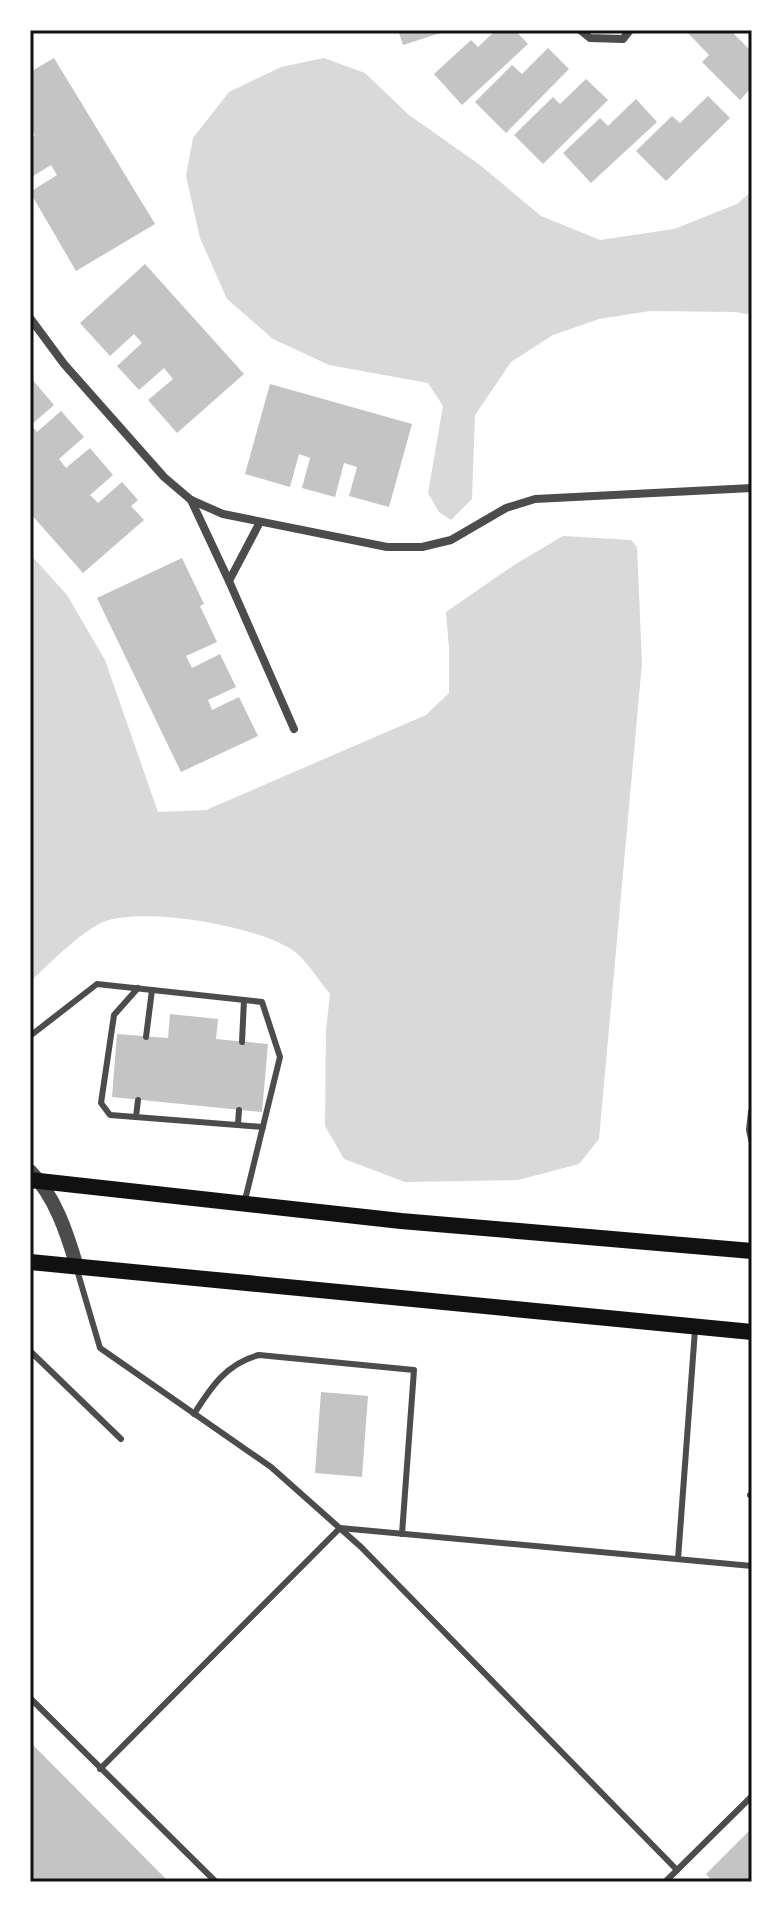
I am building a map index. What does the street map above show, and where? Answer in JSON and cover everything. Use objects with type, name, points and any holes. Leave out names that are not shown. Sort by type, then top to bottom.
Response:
[{"type":"main road","points":[[33,1177],[416,1223],[752,1251]]},
{"type":"main road","points":[[30,1262],[752,1332]]},
{"type":"street","points":[[580,30],[590,38],[623,39],[630,30]]},
{"type":"street","points":[[30,318],[64,364],[140,452],[191,500],[223,514],[387,547],[422,547],[451,540],[506,508],[535,499],[752,488]]},
{"type":"street","points":[[191,500],[294,729]]},
{"type":"street","points":[[229,581],[260,522]]},
{"type":"street","points":[[752,1112],[752,1139]]},
{"type":"street","points":[[33,1177],[65,1227],[77,1267]]},
{"type":"lane","points":[[30,1036],[97,984],[262,1002],[280,1057],[244,1204]]},
{"type":"lane","points":[[138,988],[114,1015],[101,1103],[110,1115],[263,1127]]},
{"type":"lane","points":[[146,1037],[152,990]]},
{"type":"lane","points":[[242,1042],[244,1000]]},
{"type":"lane","points":[[136,1117],[138,1100]]},
{"type":"lane","points":[[238,1124],[239,1110]]},
{"type":"lane","points":[[77,1267],[100,1348],[271,1467],[371,1556],[677,1870]]},
{"type":"lane","points":[[678,1559],[696,1327]]},
{"type":"lane","points":[[30,1351],[121,1439]]},
{"type":"lane","points":[[194,1414],[206,1394],[227,1371],[259,1355],[414,1370],[402,1534]]},
{"type":"lane","points":[[340,1528],[752,1566]]},
{"type":"lane","points":[[100,1769],[340,1528]]},
{"type":"lane","points":[[30,1698],[216,1882]]},
{"type":"lane","points":[[665,1882],[752,1796]]},
{"type":"shaded area","points":[[324,58],[365,73],[409,115],[480,165],[541,216],[600,240],[674,229],[737,204],[752,191],[752,315],[650,311],[599,319],[553,335],[511,362],[475,415],[472,499],[451,520],[439,512],[428,493],[443,406],[428,383],[329,365],[273,339],[227,299],[200,238],[186,176],[193,138],[229,92],[281,67]]},
{"type":"shaded area","points":[[563,536],[631,540],[637,547],[642,663],[599,1139],[579,1164],[518,1180],[405,1182],[344,1159],[325,1126],[326,1030],[330,994],[295,952],[257,934],[174,918],[124,917],[97,925],[30,982],[30,554],[67,595],[105,660],[158,812],[206,810],[426,715],[449,693],[446,612]]},
{"type":"building","points":[[398,30],[447,30],[447,31],[403,45]]},
{"type":"building","points":[[496,30],[515,30],[528,44],[462,105],[434,74],[471,40],[478,47]]},
{"type":"building","points":[[685,30],[730,30],[752,52],[752,87],[740,100],[702,62],[709,55]]},
{"type":"building","points":[[548,48],[569,69],[506,133],[475,102],[512,65],[522,74]]},
{"type":"building","points":[[54,58],[155,224],[76,271],[30,192],[57,175],[51,165],[30,178],[30,138],[35,135],[30,126],[30,72]]},
{"type":"building","points":[[586,79],[608,100],[543,164],[514,135],[553,97],[560,104]]},
{"type":"building","points":[[708,96],[730,118],[666,181],[636,151],[672,116],[680,123]]},
{"type":"building","points":[[636,99],[657,122],[591,183],[563,153],[600,118],[608,126]]},
{"type":"building","points":[[145,264],[244,374],[177,433],[148,400],[173,379],[164,368],[139,390],[117,366],[142,343],[134,334],[110,356],[80,323]]},
{"type":"building","points":[[30,377],[54,405],[31,425],[37,432],[61,411],[84,437],[59,459],[66,468],[90,448],[113,475],[90,495],[98,503],[122,482],[138,500],[131,506],[144,520],[83,573],[30,513]]},
{"type":"building","points":[[270,384],[412,424],[389,507],[349,496],[357,467],[344,463],[335,497],[302,488],[310,458],[299,454],[290,487],[245,474]]},
{"type":"building","points":[[182,558],[204,604],[200,606],[217,642],[186,656],[192,668],[220,654],[236,687],[208,700],[212,710],[239,697],[258,736],[181,772],[97,598]]},
{"type":"building","points":[[170,1014],[218,1019],[216,1039],[268,1044],[262,1112],[112,1097],[117,1034],[168,1038]]},
{"type":"building","points":[[321,1392],[368,1396],[362,1477],[315,1473]]},
{"type":"building","points":[[30,1742],[169,1882],[30,1882]]},
{"type":"building","points":[[752,1828],[752,1882],[713,1882],[706,1874]]}]
